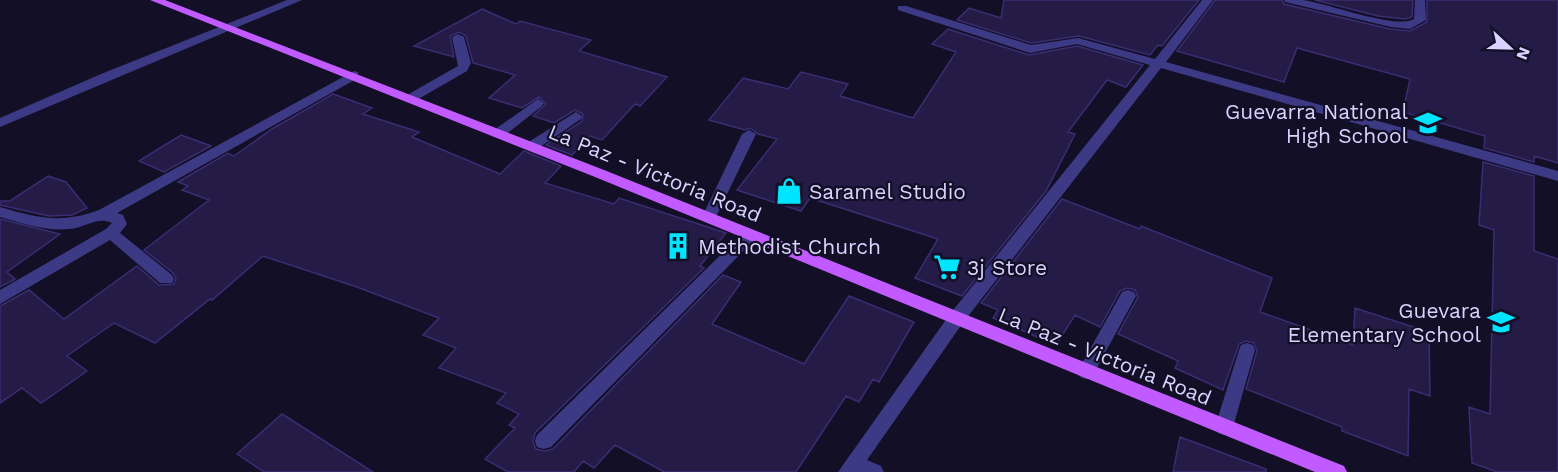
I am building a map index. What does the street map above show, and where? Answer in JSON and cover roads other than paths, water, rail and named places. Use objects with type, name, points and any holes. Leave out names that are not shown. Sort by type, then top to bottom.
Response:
[{"type":"main road","name":"La Paz - Victoria Road","points":[[155,0],[354,75],[532,146],[1337,472]]},
{"type":"street","points":[[0,123],[105,77],[297,0]]},
{"type":"street","points":[[874,472],[851,468],[956,319],[1208,0]]},
{"type":"street","points":[[1289,0],[1391,24],[1410,26],[1420,20],[1420,0]]},
{"type":"street","points":[[902,8],[1030,49],[1040,49],[1062,41],[1078,41],[1558,176]]},
{"type":"street","points":[[411,98],[463,68],[465,63],[458,37]]},
{"type":"street","points":[[0,212],[49,225],[83,222],[104,214],[354,75]]},
{"type":"street","points":[[499,133],[538,103]]},
{"type":"street","points":[[532,146],[576,116]]},
{"type":"street","points":[[709,217],[748,134]]},
{"type":"street","points":[[0,298],[111,233],[120,224],[118,219],[104,214]]},
{"type":"street","points":[[111,233],[166,279]]},
{"type":"street","points":[[544,441],[751,234]]},
{"type":"street","points":[[1086,372],[1128,296]]},
{"type":"street","points":[[1224,427],[1247,350]]},
{"type":"place","name":"Guevarra National High School","points":[[1428,123]]},
{"type":"place","name":"Saramel Studio","points":[[789,191]]},
{"type":"place","name":"Methodist Church","points":[[678,246]]},
{"type":"place","name":"3j Store","points":[[947,267]]},
{"type":"place","name":"Guevara Elementary School","points":[[1501,322]]}]
